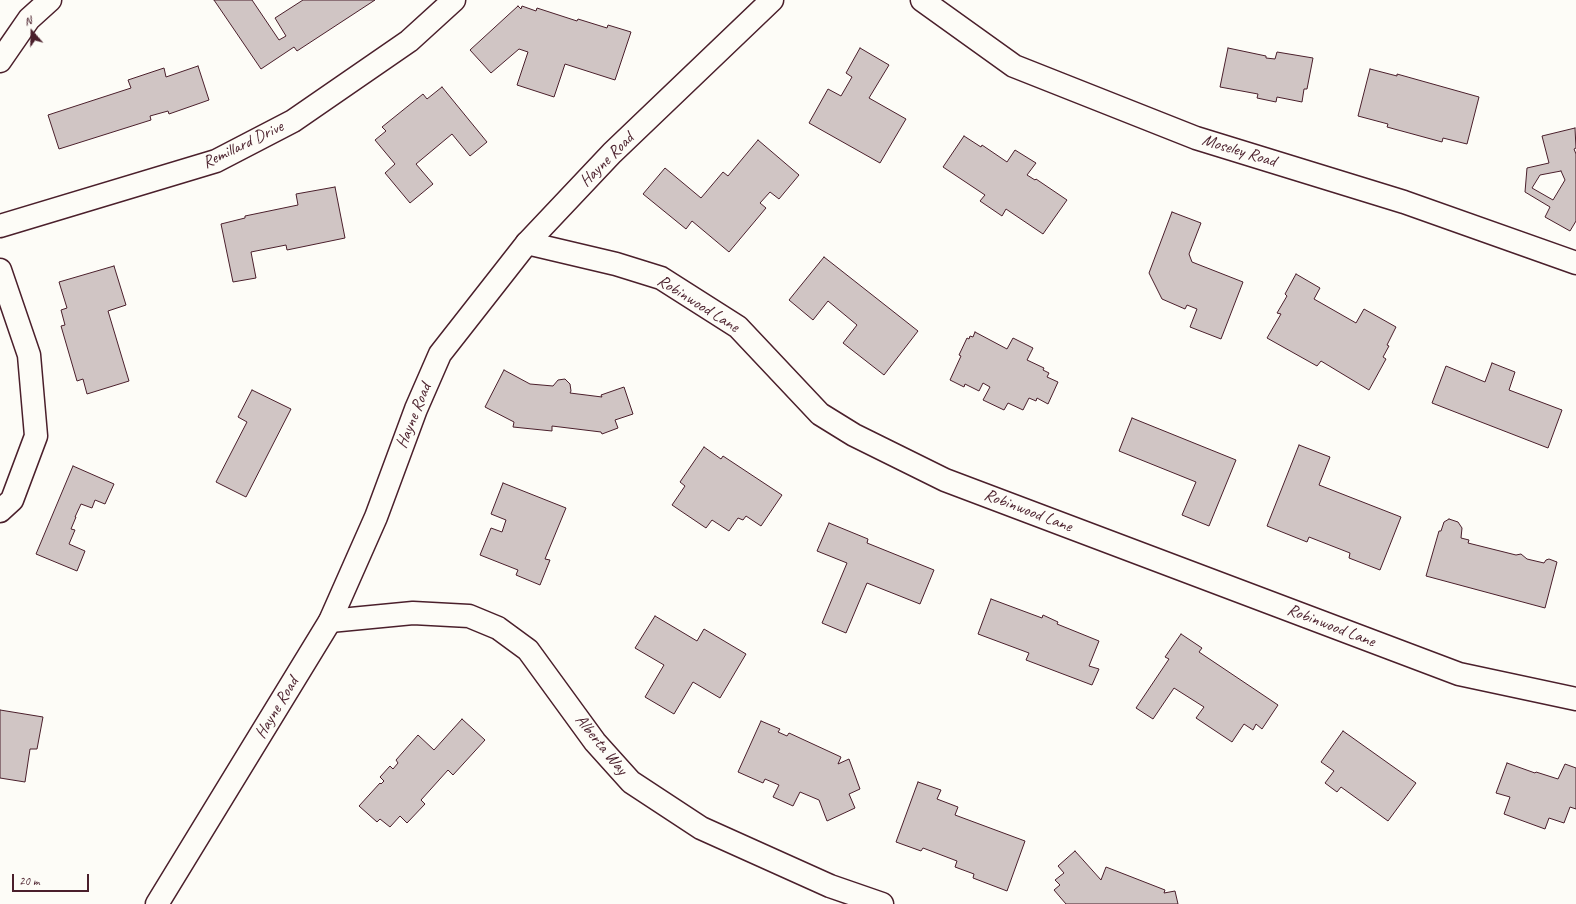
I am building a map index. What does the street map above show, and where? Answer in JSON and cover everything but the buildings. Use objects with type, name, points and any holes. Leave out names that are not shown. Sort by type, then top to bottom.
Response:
[{"type":"street","points":[[0,62],[29,19],[50,0]]},
{"type":"street","name":"Remillard Drive","points":[[0,226],[216,161],[293,121],[409,41],[454,0]]},
{"type":"street","name":"Hayne Road","points":[[157,904],[330,621],[376,517],[416,410],[440,354],[527,243],[612,153],[772,0]]},
{"type":"street","name":"Moseley Road","points":[[922,0],[1014,66],[1196,138],[1404,202],[1576,263]]},
{"type":"street","name":"Robinwood Lane","points":[[527,243],[616,264],[661,278],[738,327],[820,414],[854,435],[945,480],[1459,674],[1576,699]]},
{"type":"street","points":[[0,270],[28,355],[36,436],[12,500],[0,511]]},
{"type":"street","name":"Alberta Way","points":[[330,621],[413,613],[469,616],[498,628],[528,650],[595,742],[631,782],[700,828],[830,886],[882,904]]}]
